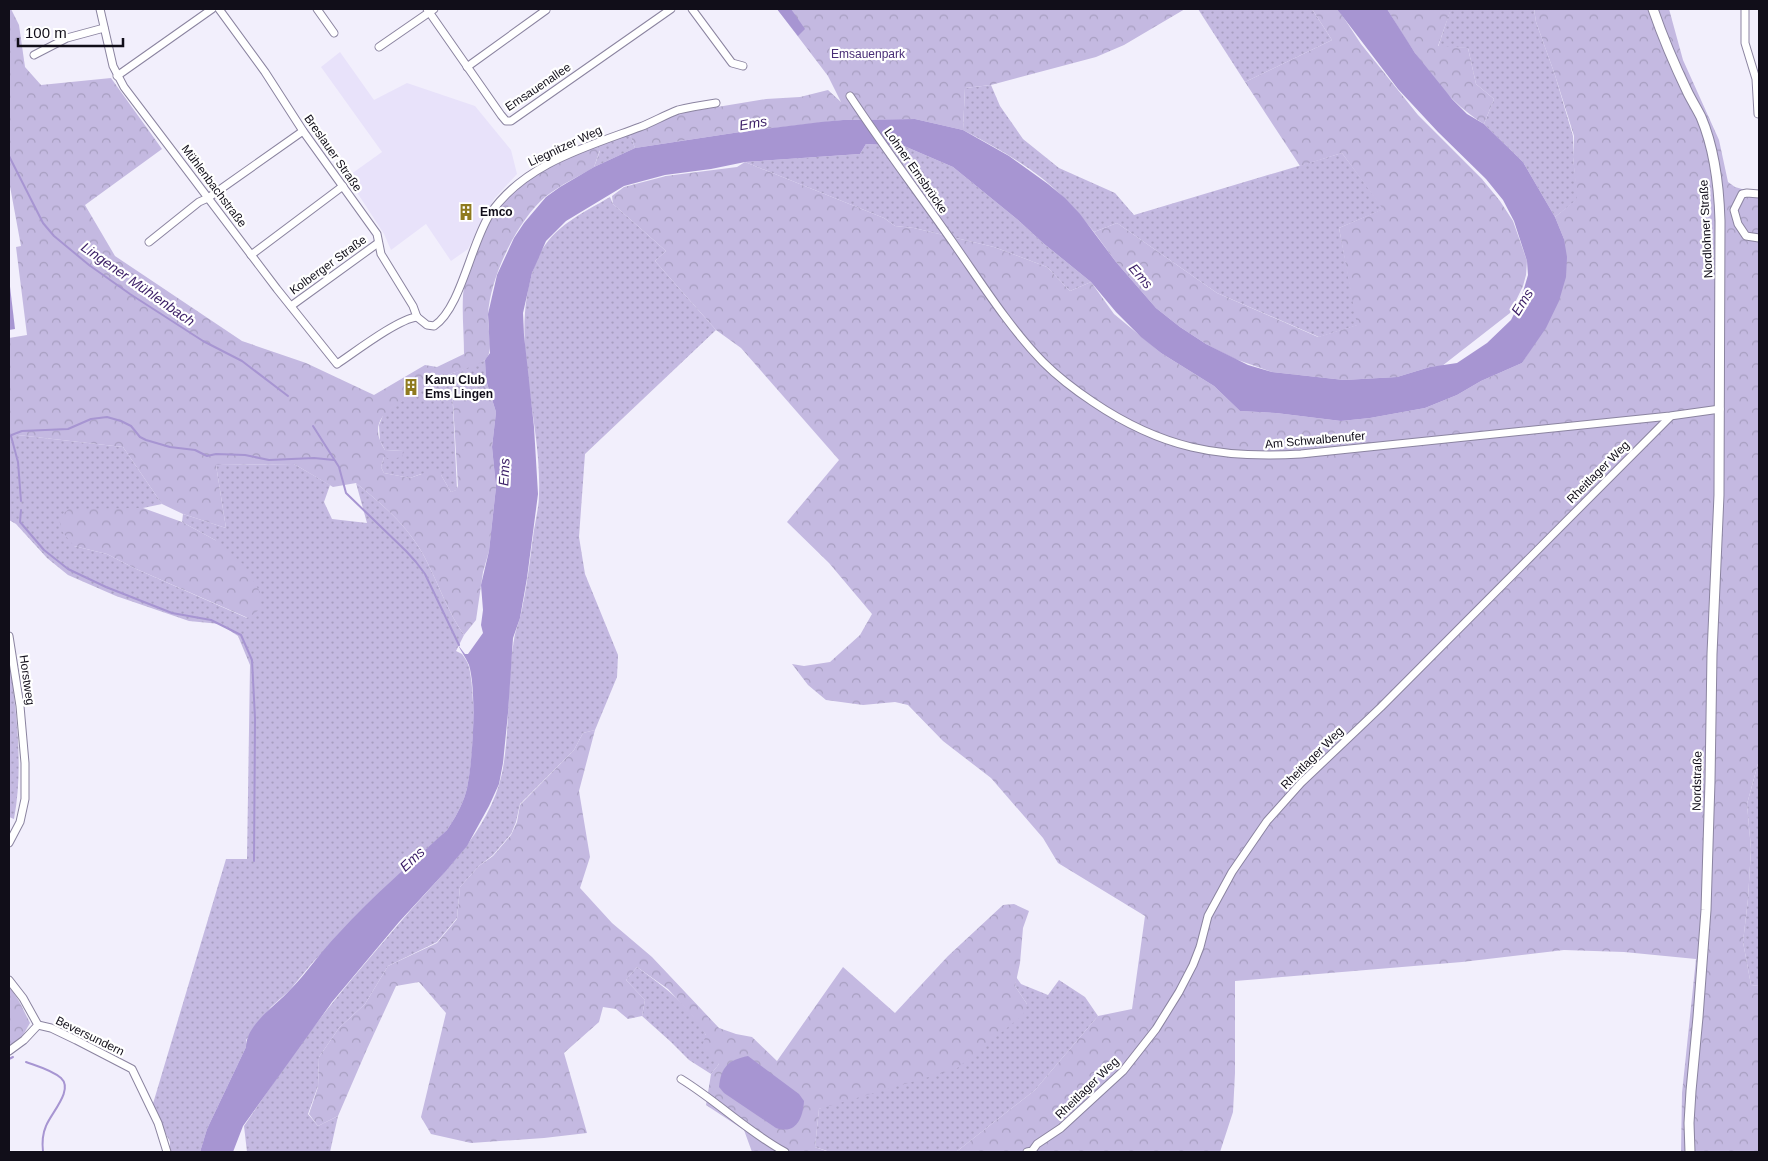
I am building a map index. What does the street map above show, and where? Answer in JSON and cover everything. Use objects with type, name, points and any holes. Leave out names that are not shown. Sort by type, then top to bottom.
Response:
[{"type":"street","name":"Mühlenbachstraße","points":[[100,9],[117,76],[251,255],[336,364],[397,324],[409,318],[417,317]]},
{"type":"street","points":[[117,76],[212,9]]},
{"type":"street","name":"Breslauer Straße","points":[[219,9],[264,72],[302,131],[377,234],[381,254],[413,306],[417,317]]},
{"type":"street","points":[[317,9],[334,33]]},
{"type":"street","name":"Emsauenallee","points":[[430,10],[501,115],[506,121],[511,121],[671,9]]},
{"type":"street","points":[[692,9],[732,63],[744,66]]},
{"type":"street","name":"Nordlohner Straße","points":[[1654,9],[1665,43],[1701,117],[1714,158],[1720,205],[1720,409]]},
{"type":"street","points":[[1744,9],[1745,43],[1756,79],[1758,114]]},
{"type":"street","points":[[380,47],[430,10]]},
{"type":"street","points":[[467,66],[546,10]]},
{"type":"street","points":[[34,55],[67,38],[104,28]]},
{"type":"street","name":"Lohner Emsbrücke","points":[[850,96],[954,245]]},
{"type":"street","name":"Liegnitzer Weg","points":[[417,317],[428,326],[434,326],[445,315],[456,298],[479,236],[490,214],[526,178],[540,169],[590,145],[641,127],[678,110],[716,103]]},
{"type":"street","points":[[149,242],[199,202],[208,198],[302,131]]},
{"type":"street","points":[[251,255],[343,186]]},
{"type":"street","points":[[1759,194],[1744,193],[1738,199],[1734,210],[1738,224],[1746,236],[1759,238]]},
{"type":"street","points":[[1720,205],[1734,210]]},
{"type":"street","name":"Kolberger Straße","points":[[291,306],[378,243]]},
{"type":"street","name":"Am Schwalbenufer","points":[[954,245],[1012,324],[1042,361],[1059,377],[1124,422],[1147,434],[1192,448],[1247,455],[1300,454],[1670,416],[1720,409]]},
{"type":"street","name":"Nordstraße","points":[[1690,1152],[1691,1091],[1706,910],[1720,409]]},
{"type":"street","name":"Rheitlager Weg","points":[[1031,1152],[1037,1144],[1061,1128],[1086,1107],[1123,1071],[1156,1029],[1193,965],[1208,916],[1227,881],[1267,821],[1301,783],[1381,707],[1670,416]]},
{"type":"street","name":"Horstweg","points":[[9,636],[20,706],[25,763],[25,799],[20,822],[9,843]]},
{"type":"street","points":[[9,980],[23,998],[38,1025],[24,1040],[9,1051]]},
{"type":"street","name":"Beversundern","points":[[38,1025],[51,1028],[132,1069],[158,1123],[167,1152]]},
{"type":"street","points":[[681,1079],[700,1091],[766,1142],[785,1152]]},
{"type":"shaded area","points":[[340,52],[374,100],[407,83],[475,106],[511,150],[517,174],[494,199],[468,249],[451,261],[426,224],[391,250],[384,234],[347,177],[382,152],[321,67]]},
{"type":"green space","points":[[9,9],[11,9],[19,25],[25,67],[41,85],[111,78],[162,149],[85,205],[115,256],[242,341],[306,363],[374,395],[425,365],[437,367],[464,354],[463,296],[465,280],[476,247],[493,216],[516,189],[535,174],[589,147],[597,146],[600,150],[594,167],[545,197],[535,207],[515,235],[500,267],[490,300],[488,320],[490,350],[486,359],[474,366],[444,377],[394,406],[386,413],[378,428],[379,438],[385,450],[403,451],[402,457],[391,459],[384,457],[381,467],[384,473],[410,478],[436,469],[451,492],[456,490],[458,486],[452,387],[486,380],[496,412],[492,447],[496,487],[489,551],[483,572],[476,620],[464,635],[418,545],[394,516],[356,483],[333,487],[294,464],[216,465],[226,528],[183,514],[162,504],[123,447],[9,434],[9,338],[27,335],[16,247],[21,246],[9,181]]},
{"type":"green space","name":"Emsauenpark","points":[[777,9],[1185,9],[1124,45],[1096,57],[991,85],[965,88],[963,130],[915,119],[843,120],[740,132],[635,148],[629,132],[675,114],[766,99],[800,97],[828,90],[841,102],[828,76]]},
{"type":"green space","points":[[1198,9],[1312,9],[1332,40],[1245,82]]},
{"type":"green space","points":[[1312,9],[1338,9],[1361,44],[1418,115],[1482,179],[1513,221],[1527,261],[1523,286],[1510,313],[1442,366],[1430,367],[1397,377],[1344,380],[1272,372],[1235,359],[1206,344],[1156,308],[1116,262],[1094,232],[1117,223],[1217,293],[1318,337],[1357,325],[1339,228],[1383,209],[1342,153],[1300,166],[1245,82],[1332,40]]},
{"type":"green space","points":[[1387,9],[1453,9],[1450,12],[1438,46],[1468,48],[1476,84],[1494,99],[1484,124],[1454,101],[1441,87],[1418,57]]},
{"type":"green space","points":[[1453,9],[1534,9],[1536,22],[1555,75],[1573,136],[1573,157],[1578,199],[1555,217],[1523,162],[1484,124],[1494,99],[1476,84],[1468,48],[1438,47],[1450,11]]},
{"type":"green space","points":[[1534,9],[1669,9],[1683,60],[1719,140],[1728,182],[1735,187],[1759,194],[1759,760],[1747,804],[1751,849],[1743,942],[1751,985],[1759,986],[1759,1152],[1681,1152],[1682,1093],[1696,959],[1624,952],[1564,950],[1462,962],[1235,981],[1233,1112],[1220,1152],[956,1152],[1035,1090],[1098,1016],[1132,1009],[1145,916],[1058,863],[1043,838],[991,778],[943,741],[908,705],[895,702],[863,705],[826,700],[808,685],[792,664],[804,666],[830,662],[860,635],[872,614],[829,563],[787,522],[839,460],[741,348],[716,330],[655,261],[666,251],[613,204],[612,196],[624,187],[666,176],[737,167],[745,162],[884,218],[895,226],[914,228],[994,247],[1047,267],[1070,291],[1091,282],[1114,314],[1161,353],[1214,386],[1240,411],[1276,413],[1341,421],[1425,408],[1457,395],[1481,381],[1522,363],[1532,347],[1564,239],[1555,217],[1577,199],[1573,157],[1574,136],[1536,22]]},
{"type":"green space","points":[[991,85],[1000,106],[1023,139],[1059,168],[1115,193],[1134,215],[1342,153],[1384,209],[1339,228],[1358,325],[1319,337],[1217,293],[1117,223],[1094,232],[1070,204],[1043,179],[1004,153],[963,130],[965,88]]},
{"type":"green space","points":[[629,132],[635,148],[594,167],[600,151],[597,146]]},
{"type":"green space","points":[[866,144],[904,146],[953,167],[1091,282],[1070,291],[1047,267],[994,247],[914,228],[895,226],[884,218],[745,162],[860,154]]},
{"type":"green space","points":[[610,197],[613,204],[666,251],[655,261],[716,330],[585,454],[579,537],[585,574],[618,655],[617,677],[595,730],[583,733],[574,750],[520,804],[511,834],[493,855],[479,866],[460,887],[457,918],[437,942],[388,966],[365,1004],[339,1028],[319,1057],[318,1086],[308,1114],[318,1126],[338,1116],[330,1152],[247,1152],[244,1126],[265,1095],[334,1001],[468,843],[481,825],[499,784],[506,747],[512,655],[525,594],[539,498],[539,465],[525,348],[528,290],[536,262],[549,240],[567,223]]},
{"type":"green space","points":[[485,360],[486,380],[452,387],[457,490],[451,492],[441,475],[421,474],[410,478],[384,473],[381,467],[384,457],[403,451],[385,450],[380,441],[379,425],[384,413],[441,378]]},
{"type":"green space","points":[[9,434],[123,447],[162,504],[143,508],[74,546],[107,554],[134,568],[247,618],[215,540],[182,522],[183,514],[226,528],[216,465],[294,464],[330,485],[324,502],[332,519],[367,523],[356,483],[394,516],[418,545],[464,635],[456,651],[462,654],[469,667],[473,695],[473,730],[469,779],[458,812],[447,830],[313,962],[289,991],[271,1007],[246,1040],[246,1047],[207,1129],[200,1152],[170,1152],[170,1142],[152,1107],[226,859],[247,859],[250,665],[238,636],[220,624],[189,621],[116,596],[68,575],[47,558],[16,524],[9,520]]},
{"type":"green space","points":[[143,508],[182,522],[215,540],[243,564],[260,592],[260,609],[248,618],[134,568],[107,554],[74,546],[61,530],[59,517],[69,509]]},
{"type":"green space","points":[[9,657],[19,758],[14,819],[9,817]]},
{"type":"green space","points":[[595,730],[579,791],[590,857],[580,888],[612,923],[652,957],[719,1028],[752,1037],[777,1061],[843,967],[895,1013],[948,956],[1003,905],[1014,904],[1029,911],[1023,928],[1020,963],[1015,986],[1027,1004],[1023,1015],[956,1069],[819,1109],[815,1147],[829,1152],[752,1152],[744,1130],[706,1105],[711,1074],[719,1064],[701,1049],[706,1035],[692,1015],[668,989],[637,967],[626,980],[645,1000],[642,1016],[628,1019],[616,1009],[603,1007],[599,1022],[564,1053],[587,1133],[471,1143],[431,1134],[421,1117],[446,1013],[419,982],[396,986],[338,1116],[318,1126],[309,1114],[318,1087],[319,1057],[339,1028],[365,1004],[388,966],[437,943],[457,919],[460,887],[479,866],[493,856],[511,835],[517,822],[520,805],[574,750],[583,733]]},
{"type":"green space","points":[[1759,760],[1759,986],[1751,985],[1743,942],[1751,849],[1747,804]]},
{"type":"green space","points":[[637,967],[676,997],[700,1025],[719,1064],[711,1074],[689,1060],[642,1016],[645,1000],[626,980]]},
{"type":"green space","points":[[1016,977],[1021,984],[1048,995],[1059,980],[1085,997],[1098,1016],[1035,1090],[956,1152],[830,1152],[815,1147],[819,1109],[1027,1004],[1015,986]]},
{"type":"green space","points":[[9,986],[30,1023],[22,1037],[9,1046]]},
{"type":"water","points":[[777,9],[791,9],[805,29],[798,36]]},
{"type":"water","name":"Ems","points":[[1337,9],[1387,9],[1415,53],[1452,99],[1467,114],[1484,124],[1523,162],[1555,217],[1564,239],[1567,257],[1566,277],[1559,301],[1546,328],[1522,363],[1481,381],[1457,395],[1425,408],[1341,421],[1276,413],[1240,411],[1214,386],[1161,353],[1141,337],[1116,312],[1091,282],[953,167],[904,146],[866,144],[860,154],[745,162],[665,175],[624,186],[566,221],[546,241],[532,273],[523,313],[534,427],[538,494],[527,578],[520,618],[513,638],[508,713],[499,784],[467,846],[399,922],[332,1002],[243,1126],[233,1152],[200,1152],[207,1129],[246,1047],[247,1039],[256,1024],[296,984],[352,919],[447,830],[458,812],[466,792],[472,747],[473,692],[469,665],[458,645],[465,654],[468,654],[483,633],[481,625],[483,610],[481,585],[489,551],[496,487],[492,447],[496,412],[486,380],[485,360],[490,353],[488,314],[497,275],[514,238],[546,197],[594,167],[635,148],[821,122],[915,119],[963,130],[1009,156],[1048,184],[1080,214],[1116,262],[1156,308],[1206,344],[1248,365],[1272,372],[1344,380],[1397,377],[1430,367],[1457,363],[1487,343],[1511,320],[1520,302],[1528,275],[1527,261],[1514,221],[1503,200],[1486,179],[1398,89]]},
{"type":"water","points":[[9,278],[15,329],[9,330]]},
{"type":"water","points":[[748,1056],[799,1094],[804,1101],[800,1119],[793,1127],[783,1130],[776,1128],[724,1093],[719,1087],[724,1069],[731,1062]]},
{"type":"waterway","name":"Lingener Mühlenbach","points":[[9,156],[43,223],[54,236],[89,265],[130,294],[203,341],[242,361],[288,396]]},
{"type":"waterway","points":[[9,436],[22,431],[68,429],[91,419],[107,417],[131,426],[140,437],[146,440],[170,447],[195,450],[207,456],[216,454],[245,455],[269,460],[314,458],[334,460]]},
{"type":"waterway","name":"Lingener Mühlenbach","points":[[313,426],[339,467],[346,493],[406,551],[425,574],[459,645]]},
{"type":"waterway","points":[[11,436],[18,462],[21,501]]},
{"type":"waterway","points":[[21,510],[20,522],[44,550],[68,569],[106,587],[172,613],[211,620],[241,635],[252,660],[255,718],[254,861]]},
{"type":"waterway","points":[[9,1059],[13,1057]]},
{"type":"waterway","points":[[26,1062],[44,1068],[61,1078],[64,1083],[63,1095],[45,1129],[43,1152]]},
{"type":"place","name":"Emco","points":[[466,212]]},
{"type":"place","name":"Kanu Club Ems Lingen","points":[[411,387]]}]
